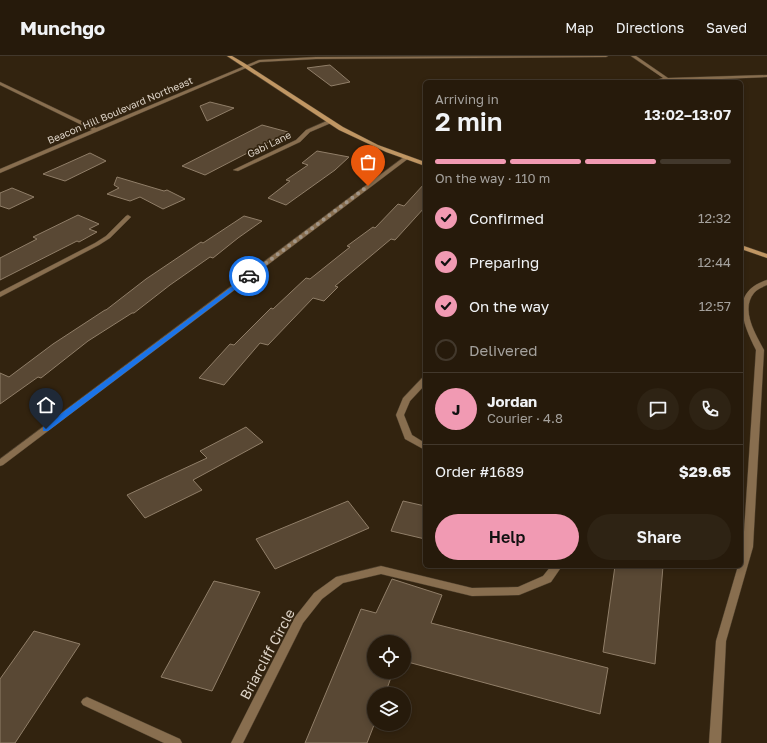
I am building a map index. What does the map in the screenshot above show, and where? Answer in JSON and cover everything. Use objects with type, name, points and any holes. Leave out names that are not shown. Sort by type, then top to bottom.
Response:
[{"type":"main road","points":[[230,56],[329,122],[356,137],[406,158],[423,163]]},
{"type":"main road","points":[[743,248],[767,256]]},
{"type":"street","name":"Beacon Hill Boulevard Northeast","points":[[0,171],[247,66],[266,60],[316,58],[606,56]]},
{"type":"street","points":[[633,56],[667,79]]},
{"type":"street","points":[[662,80],[767,76]]},
{"type":"street","points":[[0,84],[96,130]]},
{"type":"street","name":"Gabi Lane","points":[[236,170],[298,141],[308,131],[329,122]]},
{"type":"street","points":[[0,463],[406,158]]},
{"type":"street","points":[[0,295],[97,244],[108,237],[128,217]]},
{"type":"street","points":[[743,564],[748,547],[760,350],[749,328],[745,306],[751,292],[767,282]]},
{"type":"street","points":[[423,382],[406,400],[400,415],[408,437],[423,446]]},
{"type":"street","name":"Briarcliff Circle","points":[[237,743],[299,620],[318,596],[340,580],[380,570],[472,592],[519,591],[547,579],[555,568]]},
{"type":"street","points":[[715,743],[721,641],[742,568]]},
{"type":"street","points":[[87,702],[176,743]]},
{"type":"building","points":[[330,65],[350,82],[331,86],[307,68]]},
{"type":"building","points":[[210,102],[234,108],[207,121],[200,106]]},
{"type":"building","points":[[262,125],[288,132],[205,175],[182,166]]},
{"type":"building","points":[[317,151],[349,157],[335,170],[286,205],[268,198],[290,181],[286,180],[308,165],[302,163]]},
{"type":"building","points":[[90,153],[106,161],[65,181],[43,174]]},
{"type":"building","points":[[117,177],[164,191],[167,190],[185,199],[163,209],[140,197],[130,201],[107,194],[119,188],[114,185]]},
{"type":"building","points":[[423,185],[423,209],[395,240],[391,239],[335,286],[338,287],[324,301],[313,298],[268,345],[260,343],[224,385],[199,378],[230,344],[234,345],[271,308],[273,309],[306,278],[310,279],[350,247],[347,246],[373,227],[375,228],[398,204],[404,206]]},
{"type":"building","points":[[12,188],[34,197],[9,209],[0,206],[0,193]]},
{"type":"building","points":[[78,215],[99,224],[89,229],[97,232],[0,280],[0,258],[37,239],[33,237]]},
{"type":"building","points":[[244,216],[262,221],[213,258],[210,257],[134,313],[88,341],[41,378],[38,377],[0,404],[0,373],[9,377],[53,344],[106,310],[146,279],[201,242],[203,243]]},
{"type":"building","points":[[246,427],[263,442],[193,480],[202,490],[145,518],[127,495],[207,458],[200,451]]},
{"type":"building","points":[[348,501],[369,528],[275,569],[256,539]]},
{"type":"building","points":[[403,501],[423,506],[423,539],[391,531]]},
{"type":"building","points":[[615,568],[663,568],[655,664],[603,652]]},
{"type":"building","points":[[392,579],[442,595],[431,623],[608,668],[600,714],[411,663],[411,635],[367,635],[367,679],[390,679],[388,687],[367,687],[367,731],[372,731],[367,743],[305,743],[361,609],[376,613]]},
{"type":"building","points":[[214,581],[260,592],[212,691],[161,677]]},
{"type":"building","points":[[34,631],[80,644],[15,743],[0,743],[0,679]]},
{"type":"way so far","points":[[249,276],[368,186]]},
{"type":"route","points":[[46,429],[249,276]]}]
